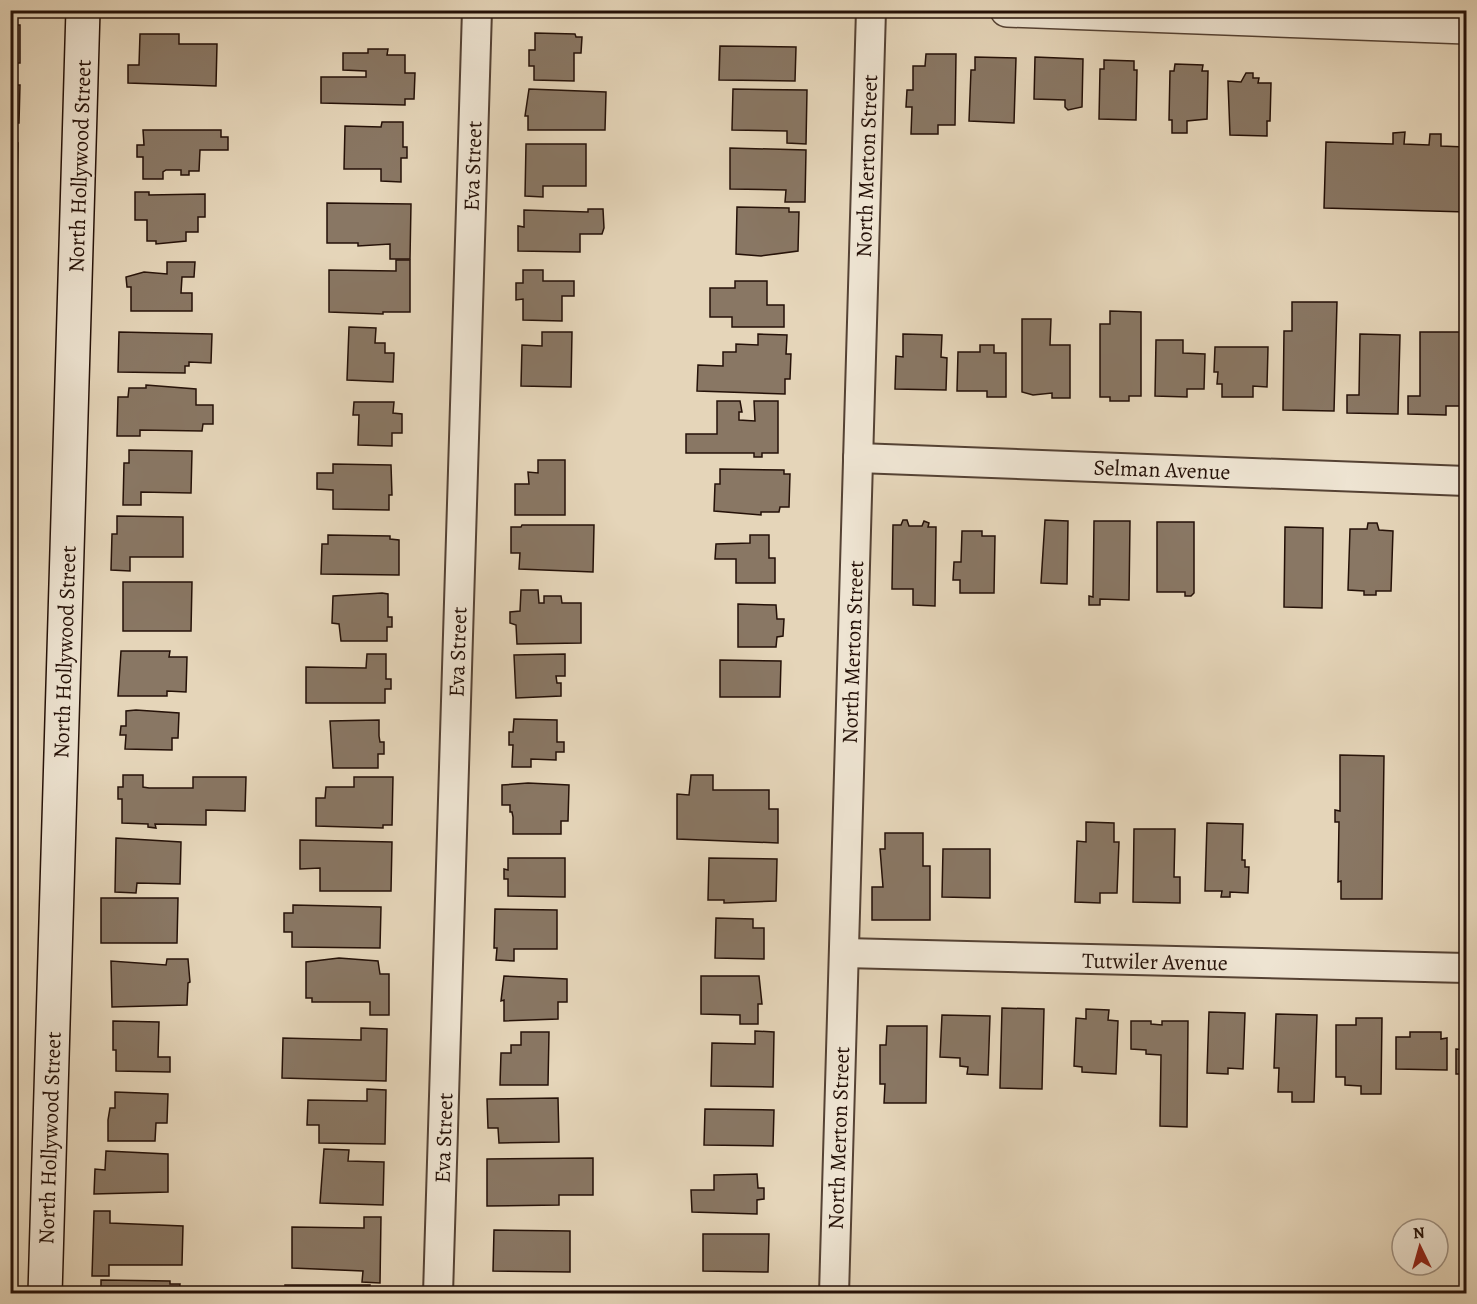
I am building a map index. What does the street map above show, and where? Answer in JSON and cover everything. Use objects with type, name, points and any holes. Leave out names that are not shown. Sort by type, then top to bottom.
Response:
[{"type":"main road","name":"North Hollywood Street","points":[[45,1293],[83,10]]},
{"type":"main road","points":[[1007,10],[1467,27]]},
{"type":"street","name":"Eva Street","points":[[438,1293],[477,10]]},
{"type":"street","name":"North Merton Street","points":[[834,1293],[871,10]]},
{"type":"street","name":"Selman Avenue","points":[[858,458],[1467,481]]},
{"type":"street","name":"Tutwiler Avenue","points":[[844,953],[1467,968]]},
{"type":"building","points":[[10,25],[20,25],[20,63],[10,63]]},
{"type":"building","points":[[535,33],[575,34],[576,37],[582,37],[581,53],[574,53],[574,81],[534,80],[534,66],[529,66],[529,50],[535,50]]},
{"type":"building","points":[[140,34],[179,34],[179,44],[217,44],[216,86],[128,83],[128,65],[139,65]]},
{"type":"building","points":[[720,46],[796,47],[795,81],[719,80]]},
{"type":"building","points":[[368,49],[388,49],[387,55],[405,55],[405,73],[415,73],[414,99],[405,99],[405,105],[321,103],[321,77],[366,77],[366,71],[343,70],[343,53],[368,53]]},
{"type":"building","points":[[926,54],[956,54],[955,125],[938,125],[938,134],[911,134],[912,107],[906,107],[907,90],[913,90],[913,66],[925,66]]},
{"type":"building","points":[[975,57],[1016,58],[1014,123],[969,121],[971,70],[975,70]]},
{"type":"building","points":[[1035,57],[1083,59],[1082,107],[1068,110],[1065,107],[1065,100],[1034,99]]},
{"type":"building","points":[[1104,60],[1134,61],[1134,70],[1137,70],[1136,120],[1099,119],[1100,69],[1104,69]]},
{"type":"building","points":[[1175,64],[1203,65],[1202,71],[1208,71],[1207,119],[1187,121],[1187,133],[1172,133],[1172,120],[1169,120],[1170,71],[1174,71]]},
{"type":"building","points":[[1246,73],[1253,73],[1253,78],[1259,78],[1258,83],[1271,83],[1270,121],[1267,121],[1267,136],[1230,135],[1228,81],[1241,82]]},
{"type":"building","points":[[10,85],[20,85],[19,123],[10,123]]},
{"type":"building","points":[[529,89],[606,92],[605,130],[528,130],[528,116],[525,116]]},
{"type":"building","points":[[733,89],[807,90],[806,144],[787,143],[787,131],[732,130]]},
{"type":"building","points":[[1466,99],[1466,212],[1324,208],[1326,142],[1393,144],[1393,133],[1405,132],[1404,144],[1429,145],[1430,134],[1441,134],[1441,146],[1465,147]]},
{"type":"building","points":[[382,122],[403,122],[403,147],[407,147],[407,158],[401,158],[401,182],[381,181],[381,169],[344,169],[345,126],[381,127]]},
{"type":"building","points":[[143,130],[221,130],[221,137],[228,137],[228,150],[200,150],[199,171],[189,171],[189,175],[181,175],[181,170],[166,170],[163,172],[163,179],[143,179],[143,157],[137,157],[137,145],[144,145]]},
{"type":"building","points":[[10,142],[18,143],[17,181],[10,180]]},
{"type":"building","points":[[526,144],[586,144],[586,186],[543,186],[543,197],[525,196]]},
{"type":"building","points":[[730,148],[806,150],[805,202],[785,202],[786,190],[730,189]]},
{"type":"building","points":[[135,192],[149,192],[149,195],[205,194],[205,217],[198,217],[198,232],[186,232],[186,241],[156,244],[156,241],[147,241],[147,220],[135,220]]},
{"type":"building","points":[[327,203],[411,204],[410,259],[390,259],[390,244],[358,246],[358,243],[327,243]]},
{"type":"building","points":[[737,207],[789,208],[789,212],[799,212],[798,251],[761,256],[736,254]]},
{"type":"building","points":[[588,209],[603,209],[604,228],[602,234],[580,234],[580,252],[518,251],[518,226],[524,227],[524,210],[588,212]]},
{"type":"building","points":[[10,216],[13,216],[13,232],[10,232]]},
{"type":"building","points":[[396,260],[410,260],[410,312],[383,312],[383,314],[329,312],[329,270],[396,271]]},
{"type":"building","points":[[167,262],[195,262],[194,277],[182,277],[181,293],[192,293],[192,311],[131,311],[131,287],[127,287],[126,277],[144,272],[167,274]]},
{"type":"building","points":[[523,270],[543,270],[543,281],[574,281],[574,296],[562,296],[562,321],[523,320],[523,299],[516,300],[516,283],[523,283]]},
{"type":"building","points":[[735,281],[767,281],[767,305],[784,305],[784,327],[732,327],[732,317],[710,317],[710,288],[735,288]]},
{"type":"building","points":[[1292,302],[1337,302],[1334,411],[1283,410],[1284,331],[1292,331]]},
{"type":"building","points":[[1110,311],[1141,312],[1141,396],[1129,396],[1129,401],[1110,401],[1110,397],[1100,397],[1100,324],[1110,324]]},
{"type":"building","points":[[1022,319],[1051,319],[1050,345],[1070,345],[1070,398],[1052,398],[1052,393],[1033,395],[1022,392]]},
{"type":"building","points":[[349,327],[376,328],[375,343],[385,343],[385,353],[394,353],[393,382],[347,380]]},
{"type":"building","points":[[119,332],[212,334],[211,363],[189,362],[189,366],[185,366],[185,373],[118,372]]},
{"type":"building","points":[[542,332],[572,332],[571,387],[521,386],[522,345],[542,346]]},
{"type":"building","points":[[1420,332],[1461,332],[1460,406],[1446,406],[1446,415],[1408,414],[1408,396],[1420,396]]},
{"type":"building","points":[[758,334],[787,335],[786,354],[791,354],[790,379],[785,379],[785,394],[697,391],[698,365],[723,366],[723,352],[736,352],[736,344],[758,345]]},
{"type":"building","points":[[903,334],[942,335],[941,357],[947,358],[946,390],[895,389],[896,356],[903,357]]},
{"type":"building","points":[[1360,334],[1400,335],[1398,414],[1347,413],[1347,395],[1359,395]]},
{"type":"building","points":[[1156,340],[1183,340],[1183,353],[1205,354],[1204,389],[1187,389],[1187,397],[1155,396]]},
{"type":"building","points":[[980,345],[994,345],[994,353],[1006,353],[1006,397],[987,397],[987,391],[957,391],[958,352],[980,352]]},
{"type":"building","points":[[1215,347],[1268,347],[1267,387],[1253,386],[1253,397],[1222,397],[1222,384],[1217,384],[1218,372],[1214,372]]},
{"type":"building","points":[[146,385],[196,389],[196,405],[213,405],[213,424],[203,424],[202,431],[140,430],[140,436],[117,436],[118,397],[128,397],[129,388],[146,388]]},
{"type":"building","points":[[717,401],[740,401],[742,412],[739,412],[739,420],[755,421],[754,401],[778,401],[778,453],[762,453],[762,457],[754,457],[754,453],[686,453],[686,434],[717,434]]},
{"type":"building","points":[[354,402],[394,402],[393,413],[402,414],[402,433],[392,433],[392,446],[358,445],[359,415],[353,415]]},
{"type":"building","points":[[129,450],[192,451],[191,493],[141,492],[141,505],[123,505],[124,463],[129,463]]},
{"type":"building","points":[[538,460],[565,460],[565,515],[515,515],[515,484],[529,484],[528,472],[538,473]]},
{"type":"building","points":[[333,464],[391,465],[392,495],[389,495],[389,510],[333,509],[333,490],[317,489],[317,473],[333,473]]},
{"type":"building","points":[[720,469],[784,470],[784,474],[790,474],[789,507],[780,507],[779,512],[761,512],[761,515],[714,511],[715,484],[720,484]]},
{"type":"building","points":[[117,516],[183,517],[183,557],[130,557],[130,571],[111,570],[112,534],[117,534]]},
{"type":"building","points":[[903,520],[907,520],[909,526],[922,526],[924,521],[929,523],[928,527],[936,527],[935,606],[913,605],[913,589],[892,589],[893,525],[901,525]]},
{"type":"building","points":[[1045,520],[1068,521],[1067,584],[1041,583]]},
{"type":"building","points":[[1094,521],[1130,521],[1129,600],[1100,599],[1100,605],[1089,605],[1089,596],[1093,597]]},
{"type":"building","points":[[1157,522],[1194,522],[1194,593],[1191,596],[1185,596],[1185,592],[1157,592]]},
{"type":"building","points":[[1368,523],[1377,523],[1379,530],[1393,531],[1391,591],[1376,591],[1376,595],[1364,595],[1364,591],[1348,590],[1350,529],[1367,529]]},
{"type":"building","points":[[594,525],[593,572],[519,569],[520,553],[511,553],[511,527]]},
{"type":"building","points":[[1285,527],[1323,528],[1322,608],[1284,607]]},
{"type":"building","points":[[962,531],[982,531],[982,536],[995,536],[994,593],[960,593],[960,580],[953,580],[954,562],[961,562]]},
{"type":"building","points":[[328,535],[390,536],[390,539],[399,540],[399,575],[321,574],[322,544],[328,544]]},
{"type":"building","points":[[750,535],[769,535],[769,558],[775,558],[775,583],[736,583],[736,559],[715,559],[716,544],[750,543]]},
{"type":"building","points":[[123,582],[192,582],[191,631],[123,631]]},
{"type":"building","points":[[521,590],[538,590],[539,603],[544,603],[544,596],[561,596],[562,603],[581,603],[581,643],[517,644],[516,625],[510,623],[510,612],[520,611]]},
{"type":"building","points":[[388,594],[388,617],[392,617],[392,627],[387,627],[387,641],[341,641],[339,624],[332,623],[333,596]]},
{"type":"building","points":[[738,604],[776,605],[777,619],[784,619],[783,636],[777,637],[776,647],[738,647]]},
{"type":"building","points":[[121,651],[170,651],[169,657],[187,657],[186,692],[167,691],[167,696],[118,696]]},
{"type":"building","points":[[367,654],[386,654],[386,679],[391,679],[391,689],[385,689],[385,703],[306,703],[306,667],[366,668]]},
{"type":"building","points":[[565,654],[565,676],[556,676],[557,683],[561,683],[561,696],[516,698],[514,655]]},
{"type":"building","points":[[720,660],[781,661],[780,697],[720,697]]},
{"type":"building","points":[[126,711],[179,713],[178,738],[172,738],[172,750],[125,749],[126,735],[120,735],[121,726],[126,726]]},
{"type":"building","points":[[514,719],[557,720],[557,742],[564,742],[564,752],[556,752],[556,760],[531,759],[531,767],[512,767],[513,745],[509,745],[509,732],[513,732]]},
{"type":"building","points":[[379,720],[379,736],[380,742],[384,742],[384,754],[378,754],[378,768],[333,768],[330,721]]},
{"type":"building","points":[[1340,755],[1384,756],[1382,899],[1341,899],[1341,881],[1338,882],[1339,822],[1335,822],[1335,810],[1340,811]]},
{"type":"building","points":[[123,775],[143,775],[143,787],[149,788],[193,788],[193,777],[246,777],[245,811],[206,810],[206,825],[155,824],[156,828],[148,827],[148,824],[122,823],[122,799],[118,799],[118,787],[123,787]]},
{"type":"building","points":[[691,775],[713,775],[713,790],[769,790],[769,809],[778,809],[778,843],[677,839],[677,794],[689,795]]},
{"type":"building","points":[[354,777],[393,777],[392,825],[383,825],[383,828],[316,826],[316,798],[325,798],[326,787],[354,787]]},
{"type":"building","points":[[528,783],[569,785],[568,821],[561,821],[561,834],[513,834],[510,805],[502,805],[502,785]]},
{"type":"building","points":[[1086,822],[1114,823],[1114,842],[1119,842],[1117,893],[1100,893],[1100,903],[1075,902],[1077,841],[1086,842]]},
{"type":"building","points":[[1207,823],[1243,824],[1242,860],[1245,860],[1245,867],[1249,867],[1248,893],[1230,892],[1230,897],[1221,897],[1222,891],[1205,891]]},
{"type":"building","points":[[1134,829],[1175,829],[1174,877],[1180,877],[1180,903],[1133,902]]},
{"type":"building","points":[[885,833],[923,833],[923,866],[930,866],[930,920],[872,920],[872,887],[883,887],[880,849],[885,849]]},
{"type":"building","points":[[116,838],[181,842],[180,884],[137,883],[136,893],[115,892]]},
{"type":"building","points":[[300,840],[392,842],[391,891],[320,891],[320,868],[300,869]]},
{"type":"building","points":[[943,849],[990,849],[990,898],[942,897]]},
{"type":"building","points":[[508,858],[565,858],[565,897],[508,896],[508,879],[504,879],[504,869],[508,870]]},
{"type":"building","points":[[709,858],[777,859],[776,901],[724,903],[724,900],[708,900]]},
{"type":"building","points":[[101,898],[178,898],[177,943],[101,943]]},
{"type":"building","points":[[293,905],[381,907],[380,948],[292,947],[292,932],[284,932],[284,913],[293,913]]},
{"type":"building","points":[[495,909],[557,910],[557,949],[514,949],[514,961],[496,960]]},
{"type":"building","points":[[716,918],[753,919],[753,928],[764,928],[764,959],[715,958]]},
{"type":"building","points":[[339,958],[378,961],[380,974],[389,974],[389,1015],[370,1015],[370,1002],[312,1002],[312,998],[306,998],[306,962]]},
{"type":"building","points":[[167,959],[188,959],[190,982],[188,983],[187,1005],[112,1007],[111,961],[166,965]]},
{"type":"building","points":[[504,976],[567,979],[567,1002],[558,1002],[558,1019],[504,1021],[504,1000],[501,1001]]},
{"type":"building","points":[[701,976],[759,976],[762,1004],[758,1004],[758,1024],[740,1024],[740,1015],[701,1014]]},
{"type":"building","points":[[1002,1008],[1044,1009],[1042,1089],[1000,1088]]},
{"type":"building","points":[[1086,1009],[1109,1010],[1108,1020],[1118,1021],[1116,1074],[1082,1072],[1082,1067],[1074,1066],[1076,1018],[1086,1019]]},
{"type":"building","points":[[1209,1012],[1245,1013],[1243,1069],[1228,1068],[1228,1074],[1207,1073]]},
{"type":"building","points":[[1276,1014],[1317,1015],[1314,1102],[1292,1102],[1292,1092],[1278,1092],[1279,1068],[1274,1068]]},
{"type":"building","points":[[942,1015],[990,1016],[988,1075],[967,1074],[968,1067],[960,1066],[960,1058],[940,1057]]},
{"type":"building","points":[[1356,1018],[1382,1018],[1381,1094],[1361,1094],[1361,1086],[1345,1085],[1345,1077],[1336,1077],[1336,1025],[1356,1025]]},
{"type":"building","points":[[113,1021],[159,1022],[158,1057],[170,1057],[170,1072],[116,1071]]},
{"type":"building","points":[[1131,1021],[1151,1021],[1151,1024],[1162,1025],[1162,1021],[1188,1021],[1187,1127],[1160,1126],[1161,1055],[1146,1054],[1146,1050],[1131,1049]]},
{"type":"building","points":[[887,1026],[927,1026],[926,1103],[884,1103],[885,1084],[880,1084],[880,1045],[886,1045]]},
{"type":"building","points":[[361,1028],[387,1029],[386,1081],[282,1078],[283,1038],[361,1040]]},
{"type":"building","points":[[755,1031],[774,1032],[773,1087],[711,1086],[712,1043],[755,1044]]},
{"type":"building","points":[[521,1032],[549,1032],[548,1085],[500,1085],[501,1053],[511,1053],[511,1045],[521,1045]]},
{"type":"building","points":[[1410,1032],[1441,1032],[1441,1039],[1447,1038],[1447,1070],[1396,1069],[1396,1037],[1410,1037]]},
{"type":"building","points":[[1456,1049],[1466,1050],[1466,1114],[1464,1114],[1465,1074],[1456,1074]]},
{"type":"building","points":[[367,1089],[386,1090],[385,1144],[319,1143],[319,1125],[307,1125],[308,1100],[367,1101]]},
{"type":"building","points":[[115,1092],[168,1094],[167,1123],[156,1123],[155,1141],[108,1141],[108,1120],[110,1108],[115,1108]]},
{"type":"building","points":[[558,1098],[559,1142],[499,1143],[498,1128],[488,1128],[487,1099]]},
{"type":"building","points":[[705,1109],[774,1110],[773,1146],[704,1145]]},
{"type":"building","points":[[324,1149],[349,1150],[348,1161],[384,1162],[383,1205],[320,1203]]},
{"type":"building","points":[[106,1151],[168,1154],[168,1192],[94,1194],[95,1169],[105,1170]]},
{"type":"building","points":[[593,1158],[593,1195],[559,1195],[559,1205],[487,1206],[487,1159]]},
{"type":"building","points":[[757,1174],[758,1188],[764,1188],[764,1199],[757,1200],[757,1214],[692,1212],[691,1190],[714,1190],[714,1175]]},
{"type":"building","points":[[94,1211],[110,1211],[110,1223],[183,1226],[182,1265],[109,1265],[109,1276],[92,1276]]},
{"type":"building","points":[[364,1217],[381,1217],[380,1283],[362,1282],[363,1271],[292,1268],[292,1227],[364,1228]]},
{"type":"building","points":[[494,1230],[570,1231],[570,1272],[493,1271]]},
{"type":"building","points":[[703,1234],[769,1234],[768,1272],[703,1271]]},
{"type":"building","points":[[101,1280],[170,1281],[170,1284],[180,1284],[179,1294],[101,1294]]},
{"type":"building","points":[[285,1285],[370,1285],[370,1294],[285,1294]]}]
